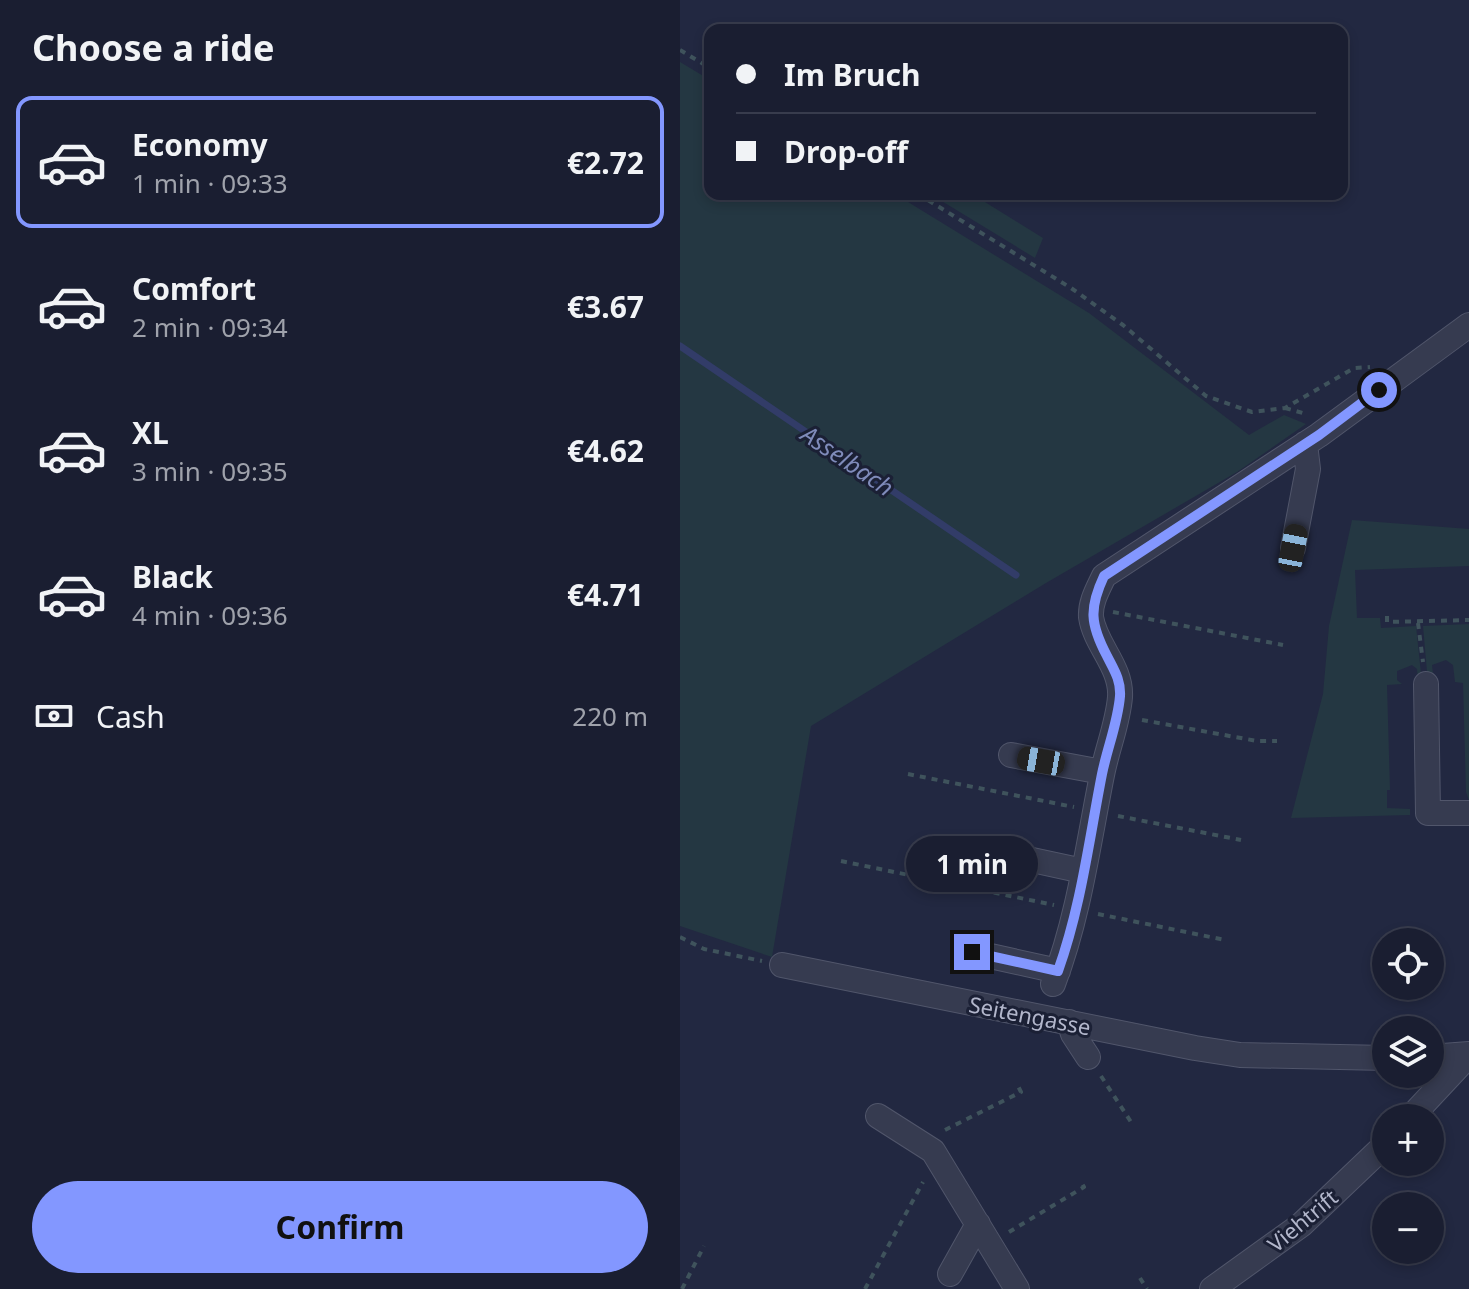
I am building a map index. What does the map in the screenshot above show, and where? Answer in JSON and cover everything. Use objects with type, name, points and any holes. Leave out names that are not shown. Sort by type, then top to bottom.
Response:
[{"type":"street","points":[[972,952],[1055,977],[1077,910],[1102,772],[1120,695],[1117,674],[1091,617],[1093,599],[1104,576],[1305,444],[1469,325]]},
{"type":"street","points":[[1293,548],[1308,469],[1305,444]]},
{"type":"street","points":[[1426,684],[1428,813],[1469,813]]},
{"type":"street","points":[[1011,755],[1102,772]]},
{"type":"street","points":[[991,851],[1083,871]]},
{"type":"street","name":"Seitengasse","points":[[782,965],[1240,1055],[1372,1058]]},
{"type":"street","points":[[1069,1022],[1088,1057]]},
{"type":"street","points":[[1444,1056],[1469,1054]]},
{"type":"street","points":[[1423,1104],[1469,1054]]},
{"type":"street","points":[[878,1116],[933,1151],[1017,1289]]},
{"type":"street","name":"Viehtrift","points":[[1212,1289],[1301,1225],[1372,1157]]},
{"type":"street","points":[[950,1274],[984,1234]]},
{"type":"path","points":[[680,50],[704,64]]},
{"type":"path","points":[[928,200],[1071,288],[1123,325],[1206,396],[1252,412],[1285,408],[1354,368],[1381,366],[1396,378]]},
{"type":"path","points":[[1091,617],[1108,611],[1283,645]]},
{"type":"path","points":[[1441,614],[1441,621]]},
{"type":"path","points":[[1387,616],[1387,622],[1469,620]]},
{"type":"path","points":[[1418,621],[1420,641]]},
{"type":"path","points":[[1116,715],[1257,741],[1277,741]]},
{"type":"path","points":[[908,774],[1241,840]]},
{"type":"path","points":[[841,861],[1225,940]]},
{"type":"path","points":[[680,937],[704,949],[782,965]]},
{"type":"path","points":[[1088,1057],[1131,1122]]},
{"type":"path","points":[[924,1145],[966,1116],[1021,1092],[1018,1086]]},
{"type":"path","points":[[865,1289],[924,1180]]},
{"type":"path","points":[[984,1234],[1030,1216],[1084,1187],[1081,1182]]},
{"type":"path","points":[[909,1189],[917,1194]]},
{"type":"path","points":[[682,1289],[704,1246]]},
{"type":"path","points":[[879,1246],[886,1250]]},
{"type":"path","points":[[1140,1278],[1147,1289]]},
{"type":"shaded area","points":[[680,62],[704,76],[704,200],[905,200],[1089,313],[1249,435],[1284,415],[1306,424],[1237,472],[1046,583],[811,726],[772,957],[680,926]]},
{"type":"shaded area","points":[[940,200],[982,200],[1043,238],[1035,258]]},
{"type":"shaded area","points":[[1352,520],[1469,529],[1469,566],[1355,570],[1357,618],[1380,618],[1381,628],[1416,626],[1422,683],[1418,681],[1417,669],[1412,665],[1397,671],[1397,680],[1402,684],[1387,685],[1390,790],[1387,790],[1387,808],[1410,809],[1410,815],[1291,818],[1323,694],[1329,626]]},
{"type":"shaded area","points":[[1469,624],[1469,800],[1466,792],[1463,683],[1455,682],[1453,665],[1446,660],[1432,665],[1434,683],[1428,683],[1423,626]]},
{"type":"waterway","name":"Asselbach","points":[[680,346],[1016,575]]},
{"type":"route","points":[[972,952],[1058,971],[1070,938],[1120,695],[1117,674],[1091,617],[1093,599],[1104,576],[1319,435],[1379,390]]}]
